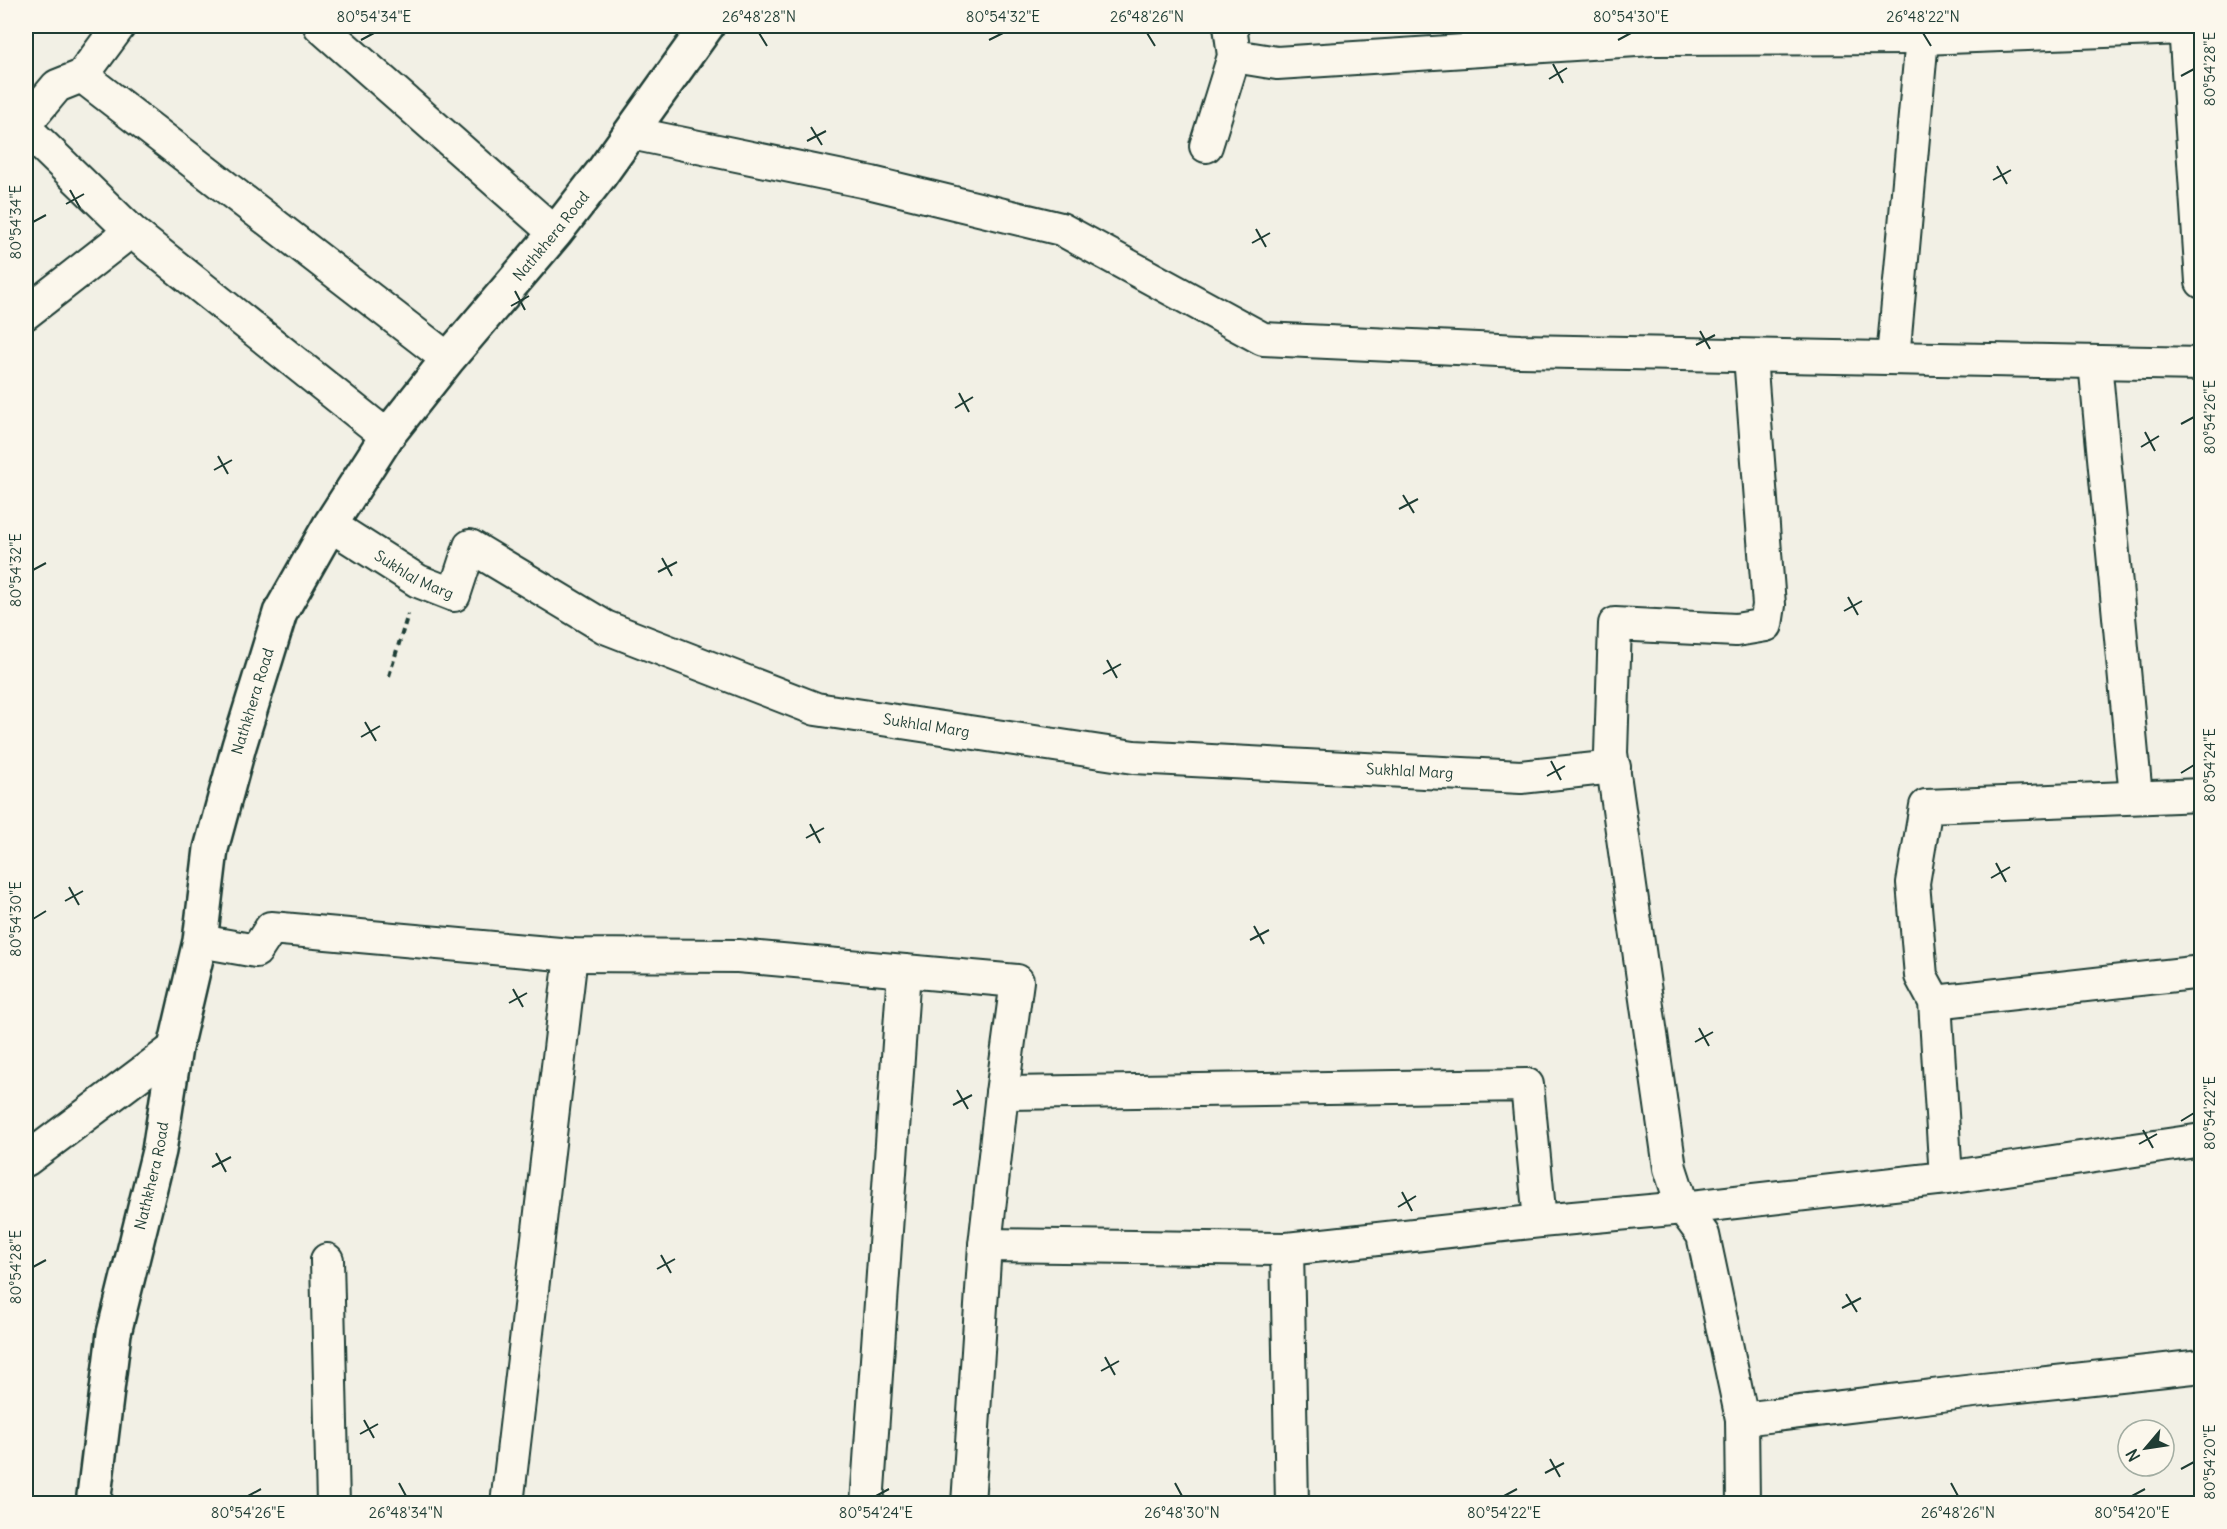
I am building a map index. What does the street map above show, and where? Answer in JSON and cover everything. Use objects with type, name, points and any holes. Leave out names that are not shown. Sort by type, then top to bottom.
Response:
[{"type":"street","points":[[26,123],[57,87],[82,76],[119,26]]},
{"type":"street","points":[[320,26],[555,233]]},
{"type":"street","points":[[1206,146],[1234,56],[1230,26]]},
{"type":"street","name":"Nathkhera Road","points":[[93,1503],[114,1333],[159,1151],[175,1048],[200,941],[211,849],[239,746],[280,613],[330,525],[387,436],[448,359],[555,233],[631,133],[702,27]]},
{"type":"street","points":[[1234,56],[1277,63],[1652,39],[1922,38],[2185,27],[2202,282]]},
{"type":"street","points":[[1893,358],[1922,38]]},
{"type":"street","points":[[82,76],[448,359]]},
{"type":"street","points":[[26,129],[131,231],[387,436]]},
{"type":"street","points":[[631,133],[872,183],[1061,229],[1263,339],[1520,351],[2202,364]]},
{"type":"street","points":[[26,313],[131,231]]},
{"type":"street","points":[[1743,1503],[1742,1419],[1703,1235],[1683,1208],[1670,1168],[1611,753],[1615,624],[1736,630],[1766,625],[1769,605],[1750,356]]},
{"type":"street","points":[[2095,362],[2136,797]]},
{"type":"street","name":"Sukhlal Marg","points":[[330,525],[418,581],[454,596],[470,546],[605,627],[816,709],[1134,757],[1521,777],[1614,767]]},
{"type":"street","points":[[1946,1178],[1935,1002],[1921,976],[1913,883],[1926,806],[2202,795]]},
{"type":"street","points":[[200,941],[256,951],[271,928],[571,955],[738,956],[1017,981],[985,1245],[968,1503]]},
{"type":"street","points":[[507,1503],[571,955]]},
{"type":"street","points":[[867,1503],[904,971]]},
{"type":"street","points":[[1935,1002],[2202,972]]},
{"type":"street","points":[[26,1160],[175,1048]]},
{"type":"street","points":[[1002,1093],[1527,1085],[1540,1221]]},
{"type":"street","points":[[985,1245],[1287,1249],[1946,1178],[2202,1140]]},
{"type":"street","points":[[1287,1249],[1292,1503]]},
{"type":"street","points":[[327,1260],[333,1503]]},
{"type":"street","points":[[1742,1419],[2202,1366]]},
{"type":"path","points":[[388,676],[418,581]]}]
